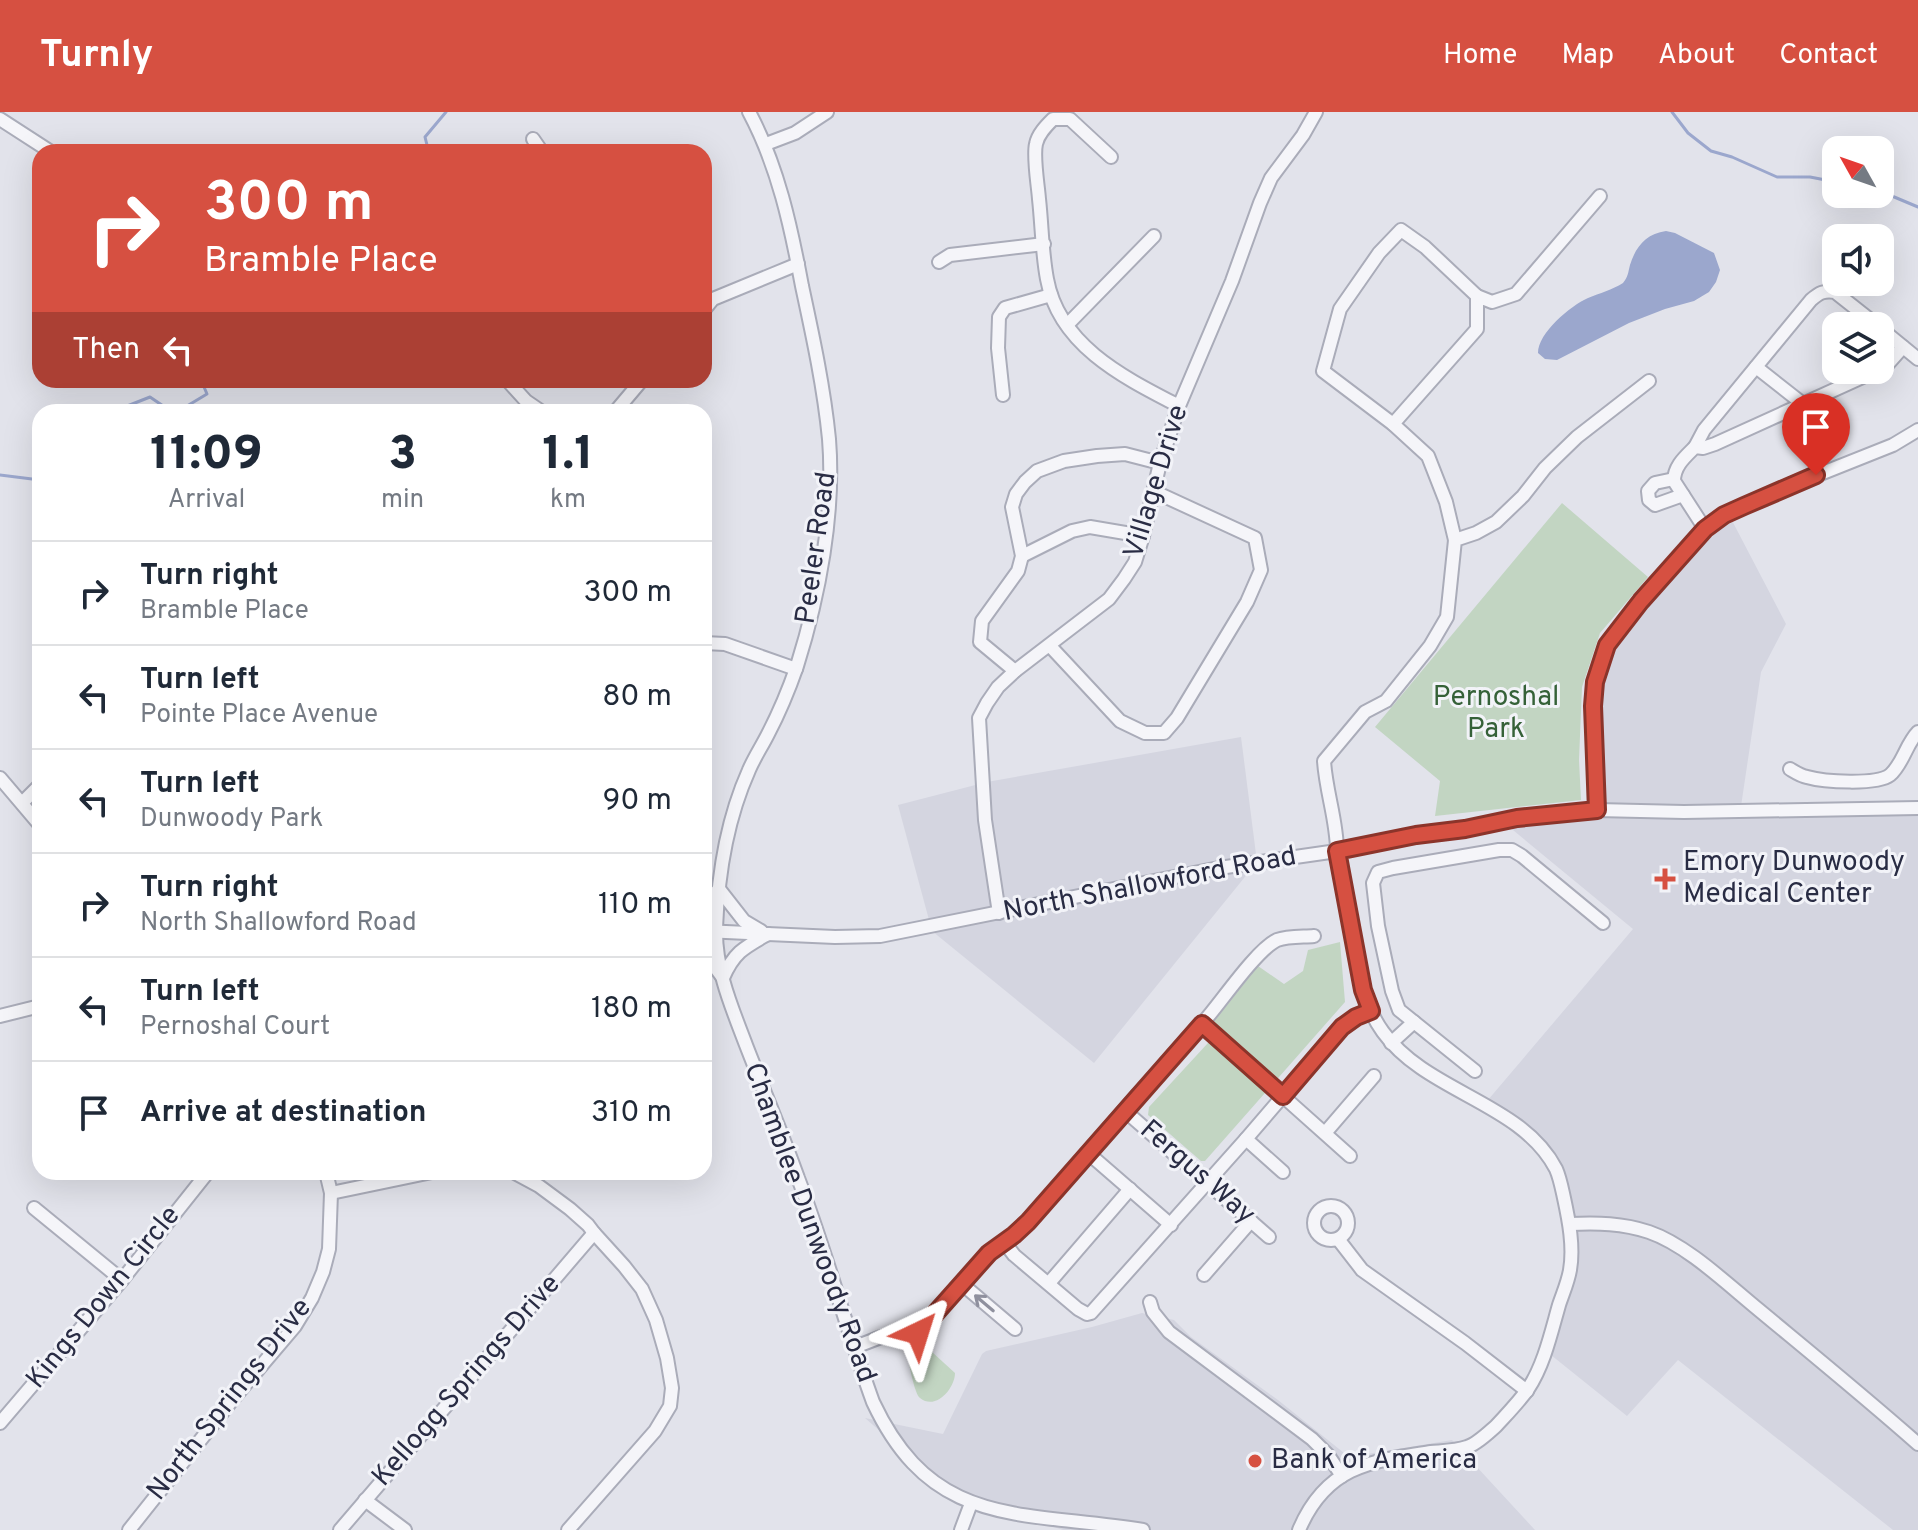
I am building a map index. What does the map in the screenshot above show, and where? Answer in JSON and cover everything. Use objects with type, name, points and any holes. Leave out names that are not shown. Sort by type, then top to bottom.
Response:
[{"type":"street","name":"Peeler Road","points":[[712,922],[728,831],[737,799],[796,669],[815,597],[827,521],[830,475],[821,379],[798,264],[766,144],[749,112]]},
{"type":"street","points":[[766,144],[795,133],[827,112]]},
{"type":"street","name":"Village Drive","points":[[999,913],[985,820],[979,718],[998,687],[1109,599],[1135,562],[1160,463],[1179,406],[1232,281],[1260,203],[1271,178],[1316,112]]},
{"type":"street","points":[[0,119],[39,144]]},
{"type":"street","points":[[1111,157],[1070,119],[1053,119],[1043,128],[1036,145],[1046,279],[1055,310],[1084,347],[1120,375],[1179,406]]},
{"type":"street","points":[[533,139],[536,144]]},
{"type":"street","points":[[1299,1530],[1318,1497],[1342,1476],[1380,1459],[1468,1447],[1513,1409],[1527,1391],[1546,1349],[1570,1269],[1570,1224],[1557,1171],[1544,1150],[1526,1132],[1413,1063],[1391,1043],[1371,1011],[1363,990],[1325,782],[1324,761],[1365,712],[1386,701],[1430,646],[1447,617],[1455,540],[1446,502],[1428,456],[1393,424],[1323,371],[1340,309],[1379,253],[1401,230],[1425,247],[1477,296],[1492,302],[1516,294],[1600,196]]},
{"type":"street","points":[[1067,325],[1154,236]]},
{"type":"street","points":[[939,262],[950,255],[1044,244]]},
{"type":"street","points":[[712,293],[798,264]]},
{"type":"street","points":[[1705,529],[1676,487],[1674,479],[1678,465],[1819,292],[1835,292],[1860,312]]},
{"type":"street","points":[[1003,395],[998,348],[999,317],[1005,308],[1051,295]]},
{"type":"street","points":[[1393,424],[1477,329],[1477,296]]},
{"type":"street","points":[[1894,340],[1918,359]]},
{"type":"street","points":[[1894,357],[1903,347]]},
{"type":"street","points":[[1756,367],[1803,404]]},
{"type":"street","points":[[1455,540],[1496,522],[1577,437],[1649,381]]},
{"type":"street","points":[[1695,447],[1709,447],[1848,384]]},
{"type":"street","points":[[514,388],[530,404]]},
{"type":"street","points":[[622,404],[635,388]]},
{"type":"street","points":[[1597,810],[1595,682],[1607,645],[1626,618],[1705,529],[1724,515],[1893,445],[1918,430]]},
{"type":"street","points":[[1015,671],[980,642],[982,621],[1018,571],[1022,556],[1012,507],[1016,494],[1037,471],[1064,461],[1125,454],[1160,463]]},
{"type":"street","points":[[1674,479],[1655,483],[1648,491],[1649,500],[1655,505],[1683,495]]},
{"type":"street","points":[[1050,646],[1120,721],[1145,733],[1164,733],[1177,718],[1247,602],[1261,570],[1255,538],[1153,491]]},
{"type":"street","points":[[1022,556],[1072,531],[1090,527],[1143,536]]},
{"type":"street","points":[[712,643],[725,644],[796,669]]},
{"type":"street","points":[[1790,769],[1821,780],[1875,782],[1887,777],[1897,767],[1911,739],[1918,732]]},
{"type":"street","points":[[0,778],[32,815]]},
{"type":"street","points":[[22,803],[32,793]]},
{"type":"street","name":"North Shallowford Road","points":[[712,931],[866,937],[1219,868],[1337,851],[1416,835],[1466,842],[1517,818],[1597,810],[1684,812],[1918,808]]},
{"type":"street","points":[[1475,1071],[1399,1010],[1378,926],[1373,883],[1378,872],[1466,842],[1512,850],[1531,862],[1603,923]]},
{"type":"street","points":[[712,896],[719,889],[744,921],[768,934]]},
{"type":"street","points":[[712,963],[723,978],[749,943],[768,934]]},
{"type":"street","points":[[855,1347],[881,1337],[907,1337],[918,1333],[989,1253],[1028,1222],[1258,957],[1273,942],[1281,939],[1314,936]]},
{"type":"street","name":"Chamblee Dunwoody Road","points":[[712,939],[767,1101],[799,1180],[873,1402],[897,1448],[932,1484],[970,1506],[1015,1517],[1143,1530]]},
{"type":"street","points":[[0,1016],[32,1008]]},
{"type":"street","points":[[1004,1242],[1014,1255],[1078,1309],[1091,1313],[1342,1027],[1371,1011]]},
{"type":"street","points":[[1391,1043],[1414,1022]]},
{"type":"street","points":[[1202,1024],[1350,1156]]},
{"type":"street","points":[[1325,1133],[1374,1076]]},
{"type":"street","name":"Fergus Way","points":[[1124,1110],[1269,1237]]},
{"type":"street","points":[[1246,1139],[1283,1172]]},
{"type":"street","points":[[1088,1153],[1171,1225]]},
{"type":"street","name":"Kings Down Circle","points":[[0,1423],[122,1280],[202,1180]]},
{"type":"street","name":"North Springs Drive","points":[[129,1530],[295,1326],[312,1298],[329,1249],[331,1193],[328,1180]]},
{"type":"street","points":[[331,1193],[394,1180]]},
{"type":"street","points":[[528,1180],[588,1225],[642,1289],[656,1320],[672,1388],[670,1406],[655,1431],[568,1530]]},
{"type":"street","points":[[1049,1283],[1130,1189]]},
{"type":"street","points":[[34,1208],[122,1280]]},
{"type":"street","points":[[1204,1275],[1251,1221]]},
{"type":"street","points":[[1570,1224],[1606,1222],[1650,1232],[1670,1242],[1705,1265],[1918,1444]]},
{"type":"street","name":"Kellogg Springs Drive","points":[[340,1530],[594,1233]]},
{"type":"street","points":[[1338,1239],[1362,1270],[1527,1391]]},
{"type":"street","points":[[962,1284],[1011,1325]]},
{"type":"street","points":[[1150,1302],[1153,1312],[1169,1332],[1312,1439],[1342,1476]]},
{"type":"street","points":[[365,1500],[405,1530]]},
{"type":"street","points":[[961,1530],[970,1506]]},
{"type":"shaded area","points":[[1727,511],[1786,624],[1761,672],[1740,813],[1918,814],[1918,1530],[1893,1530],[1678,1360],[1627,1416],[1546,1351],[1565,1280],[1574,1211],[1554,1152],[1482,1107],[1633,929],[1502,821],[1603,810],[1598,709],[1604,651]]},
{"type":"shaded area","points":[[1241,737],[1257,862],[1094,1063],[932,931],[898,805],[987,782]]},
{"type":"shaded area","points":[[1142,1313],[1174,1320],[1191,1337],[1278,1400],[1349,1457],[1452,1440],[1535,1530],[1063,1530],[951,1493],[865,1418],[943,1434],[986,1351]]},
{"type":"green space","name":"Pernoshal Park","points":[[1562,503],[1648,577],[1600,633],[1582,687],[1581,800],[1435,816],[1440,781],[1375,727]]},
{"type":"green space","points":[[1340,942],[1345,1002],[1205,1161],[1201,1161],[1148,1115],[1149,1107],[1219,1031],[1212,1024],[1258,966],[1284,984],[1303,971],[1308,950]]},
{"type":"green space","points":[[922,1349],[932,1352],[955,1373],[948,1391],[932,1402],[918,1396],[909,1364],[908,1355]]},
{"type":"water","points":[[1666,231],[1714,253],[1720,270],[1709,292],[1694,301],[1629,323],[1557,360],[1545,359],[1538,353],[1543,337],[1556,321],[1588,298],[1623,283],[1639,247],[1647,238]]},
{"type":"waterway","points":[[427,144],[425,137],[446,112]]},
{"type":"waterway","points":[[1672,112],[1688,133],[1711,151],[1777,177],[1822,179]]},
{"type":"waterway","points":[[1894,197],[1918,207]]},
{"type":"waterway","points":[[190,404],[207,394],[204,388]]},
{"type":"waterway","points":[[132,404],[150,397],[160,404]]},
{"type":"waterway","points":[[0,475],[32,479]]},
{"type":"place","name":"Emory Dunwoody Medical Center","points":[[1665,879]]},
{"type":"place","name":"Bank of America","points":[[1255,1461]]},
{"type":"route","points":[[918,1333],[989,1253],[1028,1222],[1202,1024],[1283,1096],[1342,1027],[1371,1011],[1363,990],[1337,851],[1517,818],[1597,810],[1593,706],[1595,682],[1607,645],[1626,618],[1705,529],[1724,515],[1816,475]]}]
